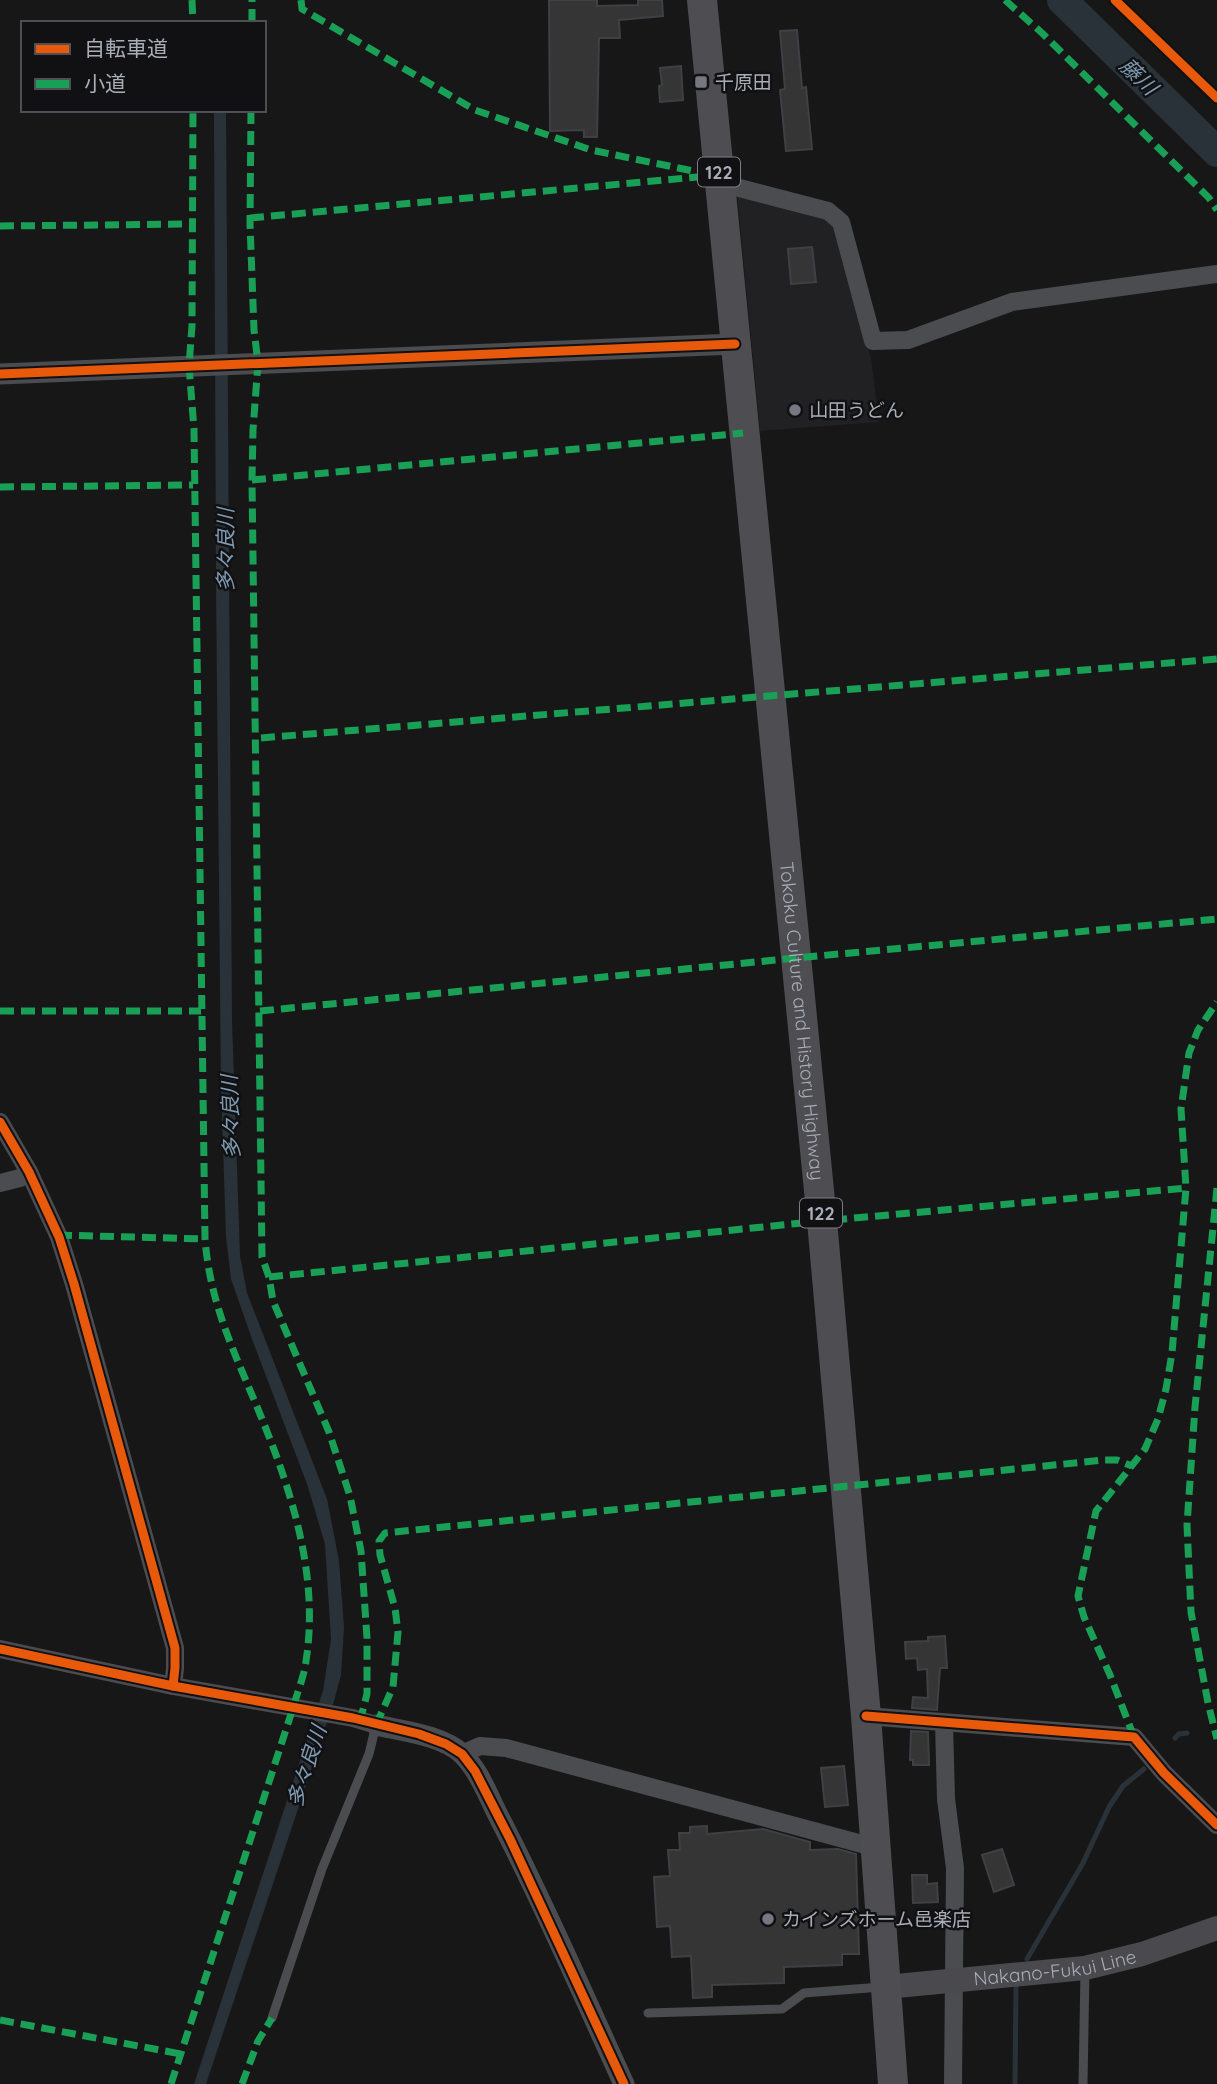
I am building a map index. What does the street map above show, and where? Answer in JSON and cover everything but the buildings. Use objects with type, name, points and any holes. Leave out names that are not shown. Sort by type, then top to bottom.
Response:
[{"type":"highway","name":"Tokoku Culture and History Highway","points":[[702,0],[822,1221],[877,1848],[892,2084]]},
{"type":"main road","name":"Nakano-Fukui Line","points":[[886,1987],[1085,1968],[1142,1954],[1217,1928]]},
{"type":"street","points":[[720,183],[828,211],[841,222],[873,341],[908,340],[1012,302],[1217,274]]},
{"type":"street","points":[[0,374],[735,344]]},
{"type":"street","points":[[0,1122],[29,1172],[59,1237],[74,1284],[175,1648],[173,1686]]},
{"type":"street","points":[[0,1183],[20,1178],[29,1172]]},
{"type":"street","points":[[0,1649],[173,1686],[353,1718],[376,1726],[419,1734],[446,1744],[462,1754],[475,1771],[510,1839],[624,2084]]},
{"type":"street","points":[[866,1716],[1134,1737],[1164,1773],[1217,1825]]},
{"type":"street","points":[[944,1723],[946,1799],[955,1868],[953,2084]]},
{"type":"street","points":[[462,1754],[480,1746],[506,1748],[877,1848]]},
{"type":"lane","points":[[272,2018],[322,1869],[369,1754],[376,1726]]},
{"type":"lane","points":[[1083,2084],[1085,1968]]},
{"type":"lane","points":[[648,2013],[782,2009],[804,1993],[886,1987]]},
{"type":"shaded area","points":[[737,193],[827,218],[835,225],[871,357],[879,422],[760,431]]},
{"type":"water","name":"多々良川","points":[[214,112],[226,112],[232,1021],[240,1256],[247,1293],[327,1499],[339,1561],[344,1627],[341,1675],[334,1701],[206,2084],[194,2084],[323,1691],[331,1639],[325,1544],[307,1484],[231,1279],[226,1236],[221,1087]]},
{"type":"waterway","name":"藤川","points":[[1062,0],[1217,152]]},
{"type":"waterway","points":[[1175,1738],[1179,1734],[1187,1733]]},
{"type":"waterway","points":[[1027,1959],[1083,1863],[1109,1807],[1123,1786],[1144,1769]]},
{"type":"waterway","points":[[1015,2084],[1016,1985]]},
{"type":"marked path","points":[[192,0],[193,21]]},
{"type":"marked path","points":[[252,0],[252,21]]},
{"type":"marked path","points":[[301,0],[302,9],[475,110],[591,150],[698,172]]},
{"type":"marked path","points":[[1005,0],[1209,198],[1217,210]]},
{"type":"marked path","points":[[171,2084],[302,1679],[309,1628],[305,1561],[290,1496],[268,1433],[223,1322],[212,1283],[205,1239],[194,429],[189,366],[192,326],[193,112]]},
{"type":"marked path","points":[[251,112],[250,224],[258,363],[252,480],[262,1257],[273,1301],[329,1432],[350,1496],[361,1551],[367,1638],[367,1694],[360,1721]]},
{"type":"marked path","points":[[250,218],[719,175]]},
{"type":"marked path","points":[[0,226],[193,224]]},
{"type":"marked path","points":[[252,480],[743,433]]},
{"type":"marked path","points":[[0,487],[193,485]]},
{"type":"marked path","points":[[261,738],[1217,659]]},
{"type":"marked path","points":[[260,1011],[1217,919]]},
{"type":"marked path","points":[[1134,1737],[1084,1617],[1078,1596],[1096,1511],[1145,1449],[1158,1419],[1166,1389],[1172,1353],[1186,1188],[1181,1109],[1189,1053],[1198,1030],[1217,1002]]},
{"type":"marked path","points":[[0,1011],[201,1011]]},
{"type":"marked path","points":[[269,1277],[822,1221],[1186,1188]]},
{"type":"marked path","points":[[1217,1188],[1195,1407],[1187,1525],[1191,1612],[1217,1739]]},
{"type":"marked path","points":[[58,1235],[205,1239]]},
{"type":"marked path","points":[[376,1725],[393,1687],[398,1632],[395,1608],[380,1555],[379,1541],[385,1533],[1104,1460],[1117,1460],[1132,1466]]},
{"type":"marked path","points":[[242,2084],[258,2041],[272,2018]]},
{"type":"marked path","points":[[0,2020],[181,2054]]},
{"type":"cycle path","points":[[1115,0],[1217,98]]},
{"type":"cycle path","points":[[0,374],[735,344]]},
{"type":"cycle path","points":[[0,1122],[29,1172],[59,1237],[74,1284],[175,1648],[173,1686]]},
{"type":"cycle path","points":[[0,1649],[173,1686],[353,1718],[419,1734],[446,1744],[462,1754],[475,1771],[510,1839],[624,2084]]},
{"type":"cycle path","points":[[866,1716],[1134,1737],[1164,1773],[1217,1825]]},
{"type":"place","name":"千原田","points":[[701,82]]},
{"type":"place","name":"山田うどん","points":[[795,410]]},
{"type":"place","name":"カインズホーム邑楽店","points":[[768,1919]]}]
